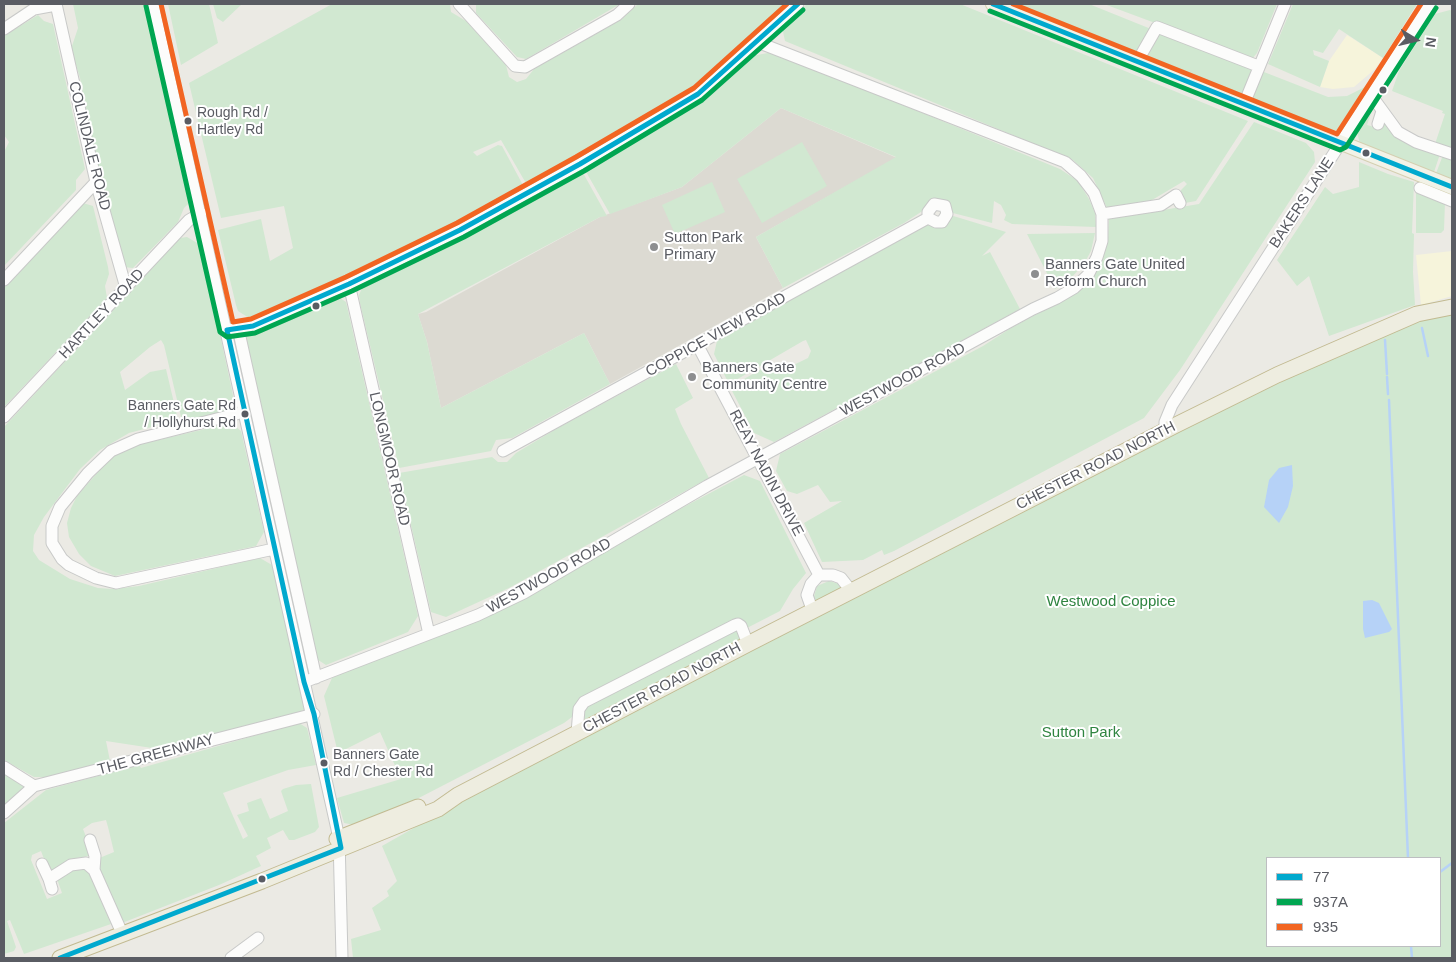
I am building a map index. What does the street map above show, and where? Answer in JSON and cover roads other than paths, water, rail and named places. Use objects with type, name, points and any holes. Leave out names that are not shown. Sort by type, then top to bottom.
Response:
[{"type":"highway","name":"CHESTER ROAD NORTH","points":[[60,958],[231,892],[259,872],[438,808],[458,795],[748,644],[1277,375],[1417,314],[1452,307]]},
{"type":"main road","points":[[993,4],[1340,143],[1427,187],[1452,187]]},
{"type":"street","points":[[4,30],[34,9],[56,4]]},
{"type":"street","name":"COLINDALE ROAD","points":[[56,4],[96,182],[126,288]]},
{"type":"street","points":[[153,4],[219,294],[232,329],[316,678]]},
{"type":"street","points":[[463,5],[515,66],[525,67],[617,15],[629,4]]},
{"type":"street","points":[[232,329],[252,326],[294,310],[350,284],[460,230],[580,164],[698,94],[798,4]]},
{"type":"street","points":[[1244,104],[1285,4]]},
{"type":"street","name":"BAKERS LANE","points":[[1171,428],[1166,418],[1175,403],[1430,4]]},
{"type":"street","points":[[1137,62],[1157,27],[1258,66]]},
{"type":"street","name":"WESTWOOD ROAD","points":[[304,682],[478,615],[524,593],[759,458],[1074,288],[1088,275],[1098,257],[1102,241],[1102,214],[1094,193],[1081,176],[1065,162],[756,42]]},
{"type":"street","points":[[1371,95],[1398,132],[1416,142],[1452,154]]},
{"type":"street","points":[[1378,124],[1382,111]]},
{"type":"street","points":[[4,280],[96,182]]},
{"type":"street","points":[[1427,187],[1452,201]]},
{"type":"street","points":[[1102,214],[1161,205],[1179,196]]},
{"type":"street","name":"HARTLEY ROAD","points":[[4,417],[189,220],[201,212]]},
{"type":"street","name":"COPPICE VIEW ROAD","points":[[502,451],[698,346],[928,218]]},
{"type":"street","name":"LONGMOOR ROAD","points":[[350,284],[428,634]]},
{"type":"street","points":[[232,329],[244,412],[304,682],[314,714],[340,843],[342,958]]},
{"type":"street","name":"REAY NADIN DRIVE","points":[[698,346],[759,458],[819,575]]},
{"type":"street","points":[[244,412],[138,439],[111,450],[88,472],[60,507],[52,526],[52,543],[62,559],[69,565],[96,578],[116,583],[274,550]]},
{"type":"street","points":[[813,612],[807,595],[819,575],[833,574],[841,578],[852,592]]},
{"type":"street","name":"CHESTER ROAD NORTH","points":[[577,733],[579,709],[584,702],[735,625],[741,626],[748,644]]},
{"type":"street","name":"THE GREENWAY","points":[[34,786],[314,714]]},
{"type":"street","points":[[4,767],[34,786],[4,813]]},
{"type":"street","points":[[90,840],[95,856],[94,870],[122,934]]},
{"type":"street","points":[[42,864],[50,884],[71,864],[86,864],[94,870]]},
{"type":"street","points":[[231,958],[258,938]]},
{"type":"water","points":[[1292,465],[1293,486],[1288,507],[1279,523],[1264,507],[1269,480],[1279,468]]},
{"type":"water","points":[[1372,600],[1379,603],[1392,629],[1389,632],[1365,638],[1363,629],[1363,601]]},
{"type":"waterway","points":[[1422,328],[1428,356]]},
{"type":"waterway","points":[[1385,340],[1387,374]]},
{"type":"waterway","points":[[1387,377],[1388,394]]},
{"type":"waterway","points":[[1389,400],[1408,857]]},
{"type":"waterway","points":[[1441,871],[1452,863]]},
{"type":"waterway","points":[[1411,947],[1412,958]]},
{"type":"place","name":"Rough Rd / Hartley Rd","points":[[188,121]]},
{"type":"place","name":"Sutton Park Primary","points":[[654,247]]},
{"type":"place","name":"Banners Gate United Reform Church","points":[[1035,274]]},
{"type":"place","name":"Banners Gate Community Centre","points":[[692,377]]},
{"type":"place","name":"Banners Gate Rd / Hollyhurst Rd","points":[[245,414]]},
{"type":"place","name":"Banners Gate Rd / Chester Rd","points":[[324,763]]},
{"type":"park label","name":"Westwood Coppice","points":[[1111,602]]},
{"type":"park label","name":"Sutton Park","points":[[1081,733]]}]
